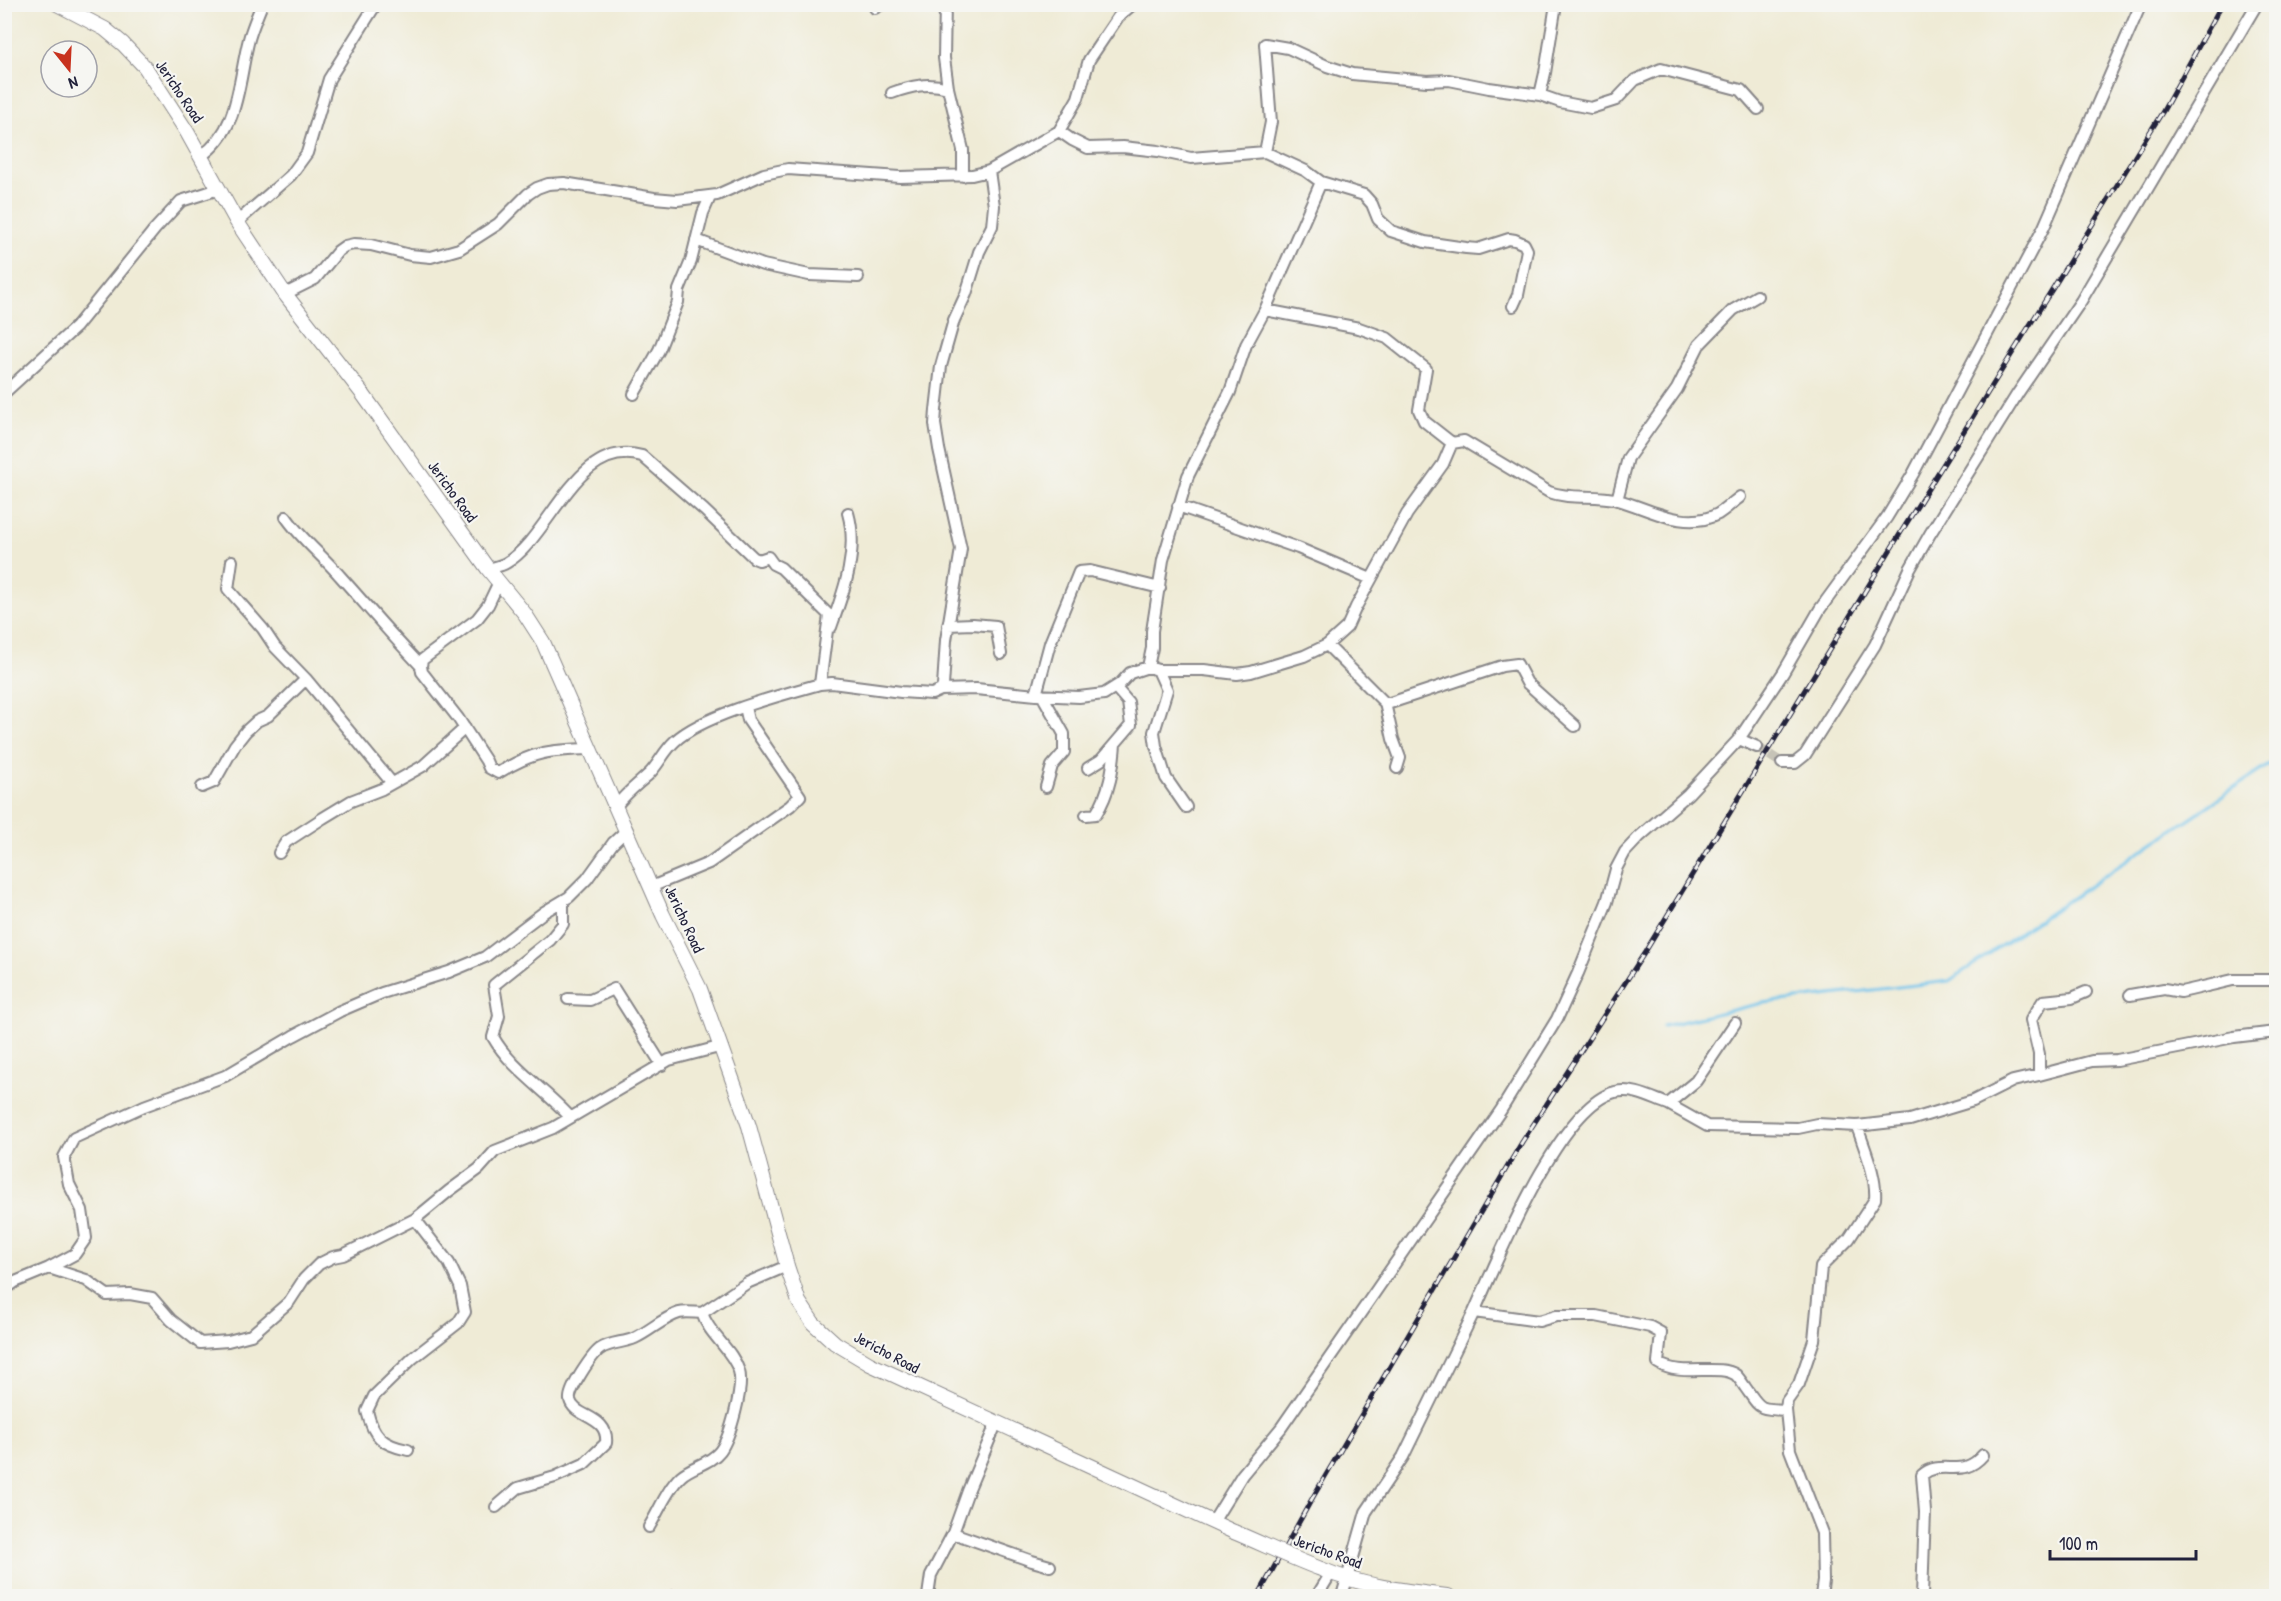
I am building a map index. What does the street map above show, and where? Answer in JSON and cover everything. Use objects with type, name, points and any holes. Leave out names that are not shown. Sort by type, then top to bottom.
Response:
[{"type":"street","name":"Jericho Road","points":[[57,4],[105,30],[123,44],[145,67],[201,156],[237,222],[285,294],[362,393],[489,569],[525,614],[543,642],[651,887],[700,989],[749,1126],[799,1302],[813,1323],[835,1343],[870,1364],[996,1424],[1281,1552],[1289,1558],[1347,1578],[1402,1591],[1448,1596]]},
{"type":"street","points":[[201,156],[221,138],[237,101],[249,38],[262,4]]},
{"type":"street","points":[[237,222],[291,175],[307,153],[329,79],[335,67],[351,48],[376,4]]},
{"type":"street","points":[[945,4],[944,58],[948,88],[963,150],[963,176]]},
{"type":"street","points":[[285,294],[315,279],[338,251],[345,246],[371,245],[410,255],[431,257],[459,249],[498,224],[528,194],[548,184],[564,183],[677,200],[710,197],[764,174],[788,169],[824,170],[869,176],[963,176],[989,171],[1059,131],[1078,98],[1089,60],[1118,17],[1133,4]]},
{"type":"street","points":[[1539,94],[1557,4]]},
{"type":"street","points":[[1213,1522],[1242,1475],[1281,1428],[1508,1100],[1561,1010],[1607,902],[1616,869],[1625,852],[1688,794],[1739,739],[1783,673],[1820,609],[1887,517],[1913,474],[2044,227],[2141,4]]},
{"type":"street","points":[[1782,763],[1795,763],[1804,755],[1875,645],[1905,578],[1930,534],[2018,393],[2081,301],[2257,4]]},
{"type":"street","points":[[1265,152],[1271,122],[1265,44],[1288,48],[1327,66],[1352,74],[1427,81],[1449,80],[1539,94],[1560,102],[1591,108],[1616,100],[1635,80],[1661,69],[1740,90],[1758,109]]},
{"type":"street","points":[[892,93],[917,85],[936,84],[948,88]]},
{"type":"street","points":[[1059,131],[1088,148],[1123,147],[1191,158],[1265,152],[1306,171],[1321,182],[1364,195],[1372,204],[1378,219],[1391,231],[1425,242],[1478,249],[1509,239],[1524,244],[1527,250],[1526,258],[1518,295],[1513,306]]},
{"type":"street","points":[[941,690],[948,625],[961,549],[939,449],[935,424],[936,410],[941,366],[954,320],[994,218],[989,171]]},
{"type":"street","points":[[1186,807],[1166,778],[1154,732],[1167,690],[1153,669],[1163,560],[1188,476],[1230,392],[1246,345],[1265,310],[1321,182]]},
{"type":"street","points":[[4,393],[76,327],[155,229],[181,201],[219,189]]},
{"type":"street","points":[[634,394],[659,350],[678,302],[679,290],[710,197]]},
{"type":"street","points":[[696,240],[763,265],[809,274],[858,277]]},
{"type":"street","points":[[1617,500],[1628,458],[1677,389],[1699,345],[1733,310],[1757,296]]},
{"type":"street","points":[[1265,310],[1359,328],[1387,338],[1426,369],[1427,374],[1419,410],[1424,421],[1452,443],[1464,441],[1549,492],[1564,497],[1617,500],[1683,521],[1718,514],[1740,496]]},
{"type":"street","points":[[616,806],[628,790],[650,773],[667,749],[680,736],[698,725],[745,707],[820,684],[832,683],[901,693],[932,694],[941,690],[976,689],[1079,697],[1104,694],[1130,673],[1153,669],[1204,670],[1237,674],[1304,656],[1327,645],[1347,627],[1407,514],[1443,464],[1452,443]]},
{"type":"street","points":[[489,569],[505,564],[522,549],[584,473],[599,461],[631,453],[642,456],[704,510],[754,558],[759,560],[768,557],[773,564],[782,568],[829,615],[820,684]]},
{"type":"street","points":[[1178,506],[1289,544],[1371,579]]},
{"type":"street","points":[[825,644],[848,570],[853,529],[848,513]]},
{"type":"street","points":[[286,518],[297,533],[339,574],[421,666],[429,681],[465,728],[489,768],[498,773],[517,761],[548,750],[591,749]]},
{"type":"street","points":[[231,561],[228,589],[263,629],[275,647],[306,678],[392,783]]},
{"type":"street","points":[[1046,787],[1052,766],[1064,752],[1064,734],[1039,695],[1050,643],[1079,572],[1090,571],[1160,588]]},
{"type":"street","points":[[421,666],[423,660],[477,620],[488,605],[499,582]]},
{"type":"street","points":[[948,625],[996,626],[1000,654]]},
{"type":"street","points":[[1327,645],[1385,703],[1400,758],[1397,768]]},
{"type":"street","points":[[1385,703],[1515,663],[1519,666],[1527,683],[1575,726]]},
{"type":"street","points":[[202,787],[214,782],[235,745],[256,720],[268,716],[306,678]]},
{"type":"street","points":[[1088,768],[1101,760],[1131,725],[1128,702],[1114,687]]},
{"type":"street","points":[[651,887],[709,863],[790,806],[800,796],[748,720],[745,707]]},
{"type":"street","points":[[279,853],[286,842],[351,801],[423,766],[465,728]]},
{"type":"street","points":[[1739,739],[1757,747]]},
{"type":"street","points":[[1086,815],[1096,814],[1106,798],[1113,768],[1114,743]]},
{"type":"street","points":[[4,1290],[75,1254],[86,1238],[82,1210],[69,1184],[64,1157],[74,1138],[144,1106],[225,1076],[340,1011],[382,993],[449,972],[485,957],[544,912],[563,901],[587,879],[613,843],[627,830]]},
{"type":"street","points":[[563,901],[563,924],[550,940],[494,985],[499,1016],[493,1037],[499,1048],[570,1117]]},
{"type":"street","points":[[2130,995],[2164,989],[2181,992],[2233,980],[2277,980]]},
{"type":"street","points":[[568,999],[590,1000],[614,989],[662,1065]]},
{"type":"street","points":[[2039,1075],[2039,1054],[2031,1020],[2043,1001],[2062,997],[2072,998],[2086,992]]},
{"type":"street","points":[[1668,1104],[1696,1081],[1735,1023]]},
{"type":"street","points":[[1342,1596],[1366,1512],[1403,1457],[1514,1225],[1546,1164],[1569,1130],[1588,1108],[1601,1098],[1626,1091],[1640,1093],[1668,1104],[1707,1126],[1798,1128],[1817,1124],[1857,1126],[1910,1120],[1973,1101],[2013,1081],[2092,1061],[2117,1060],[2234,1036],[2277,1032]]},
{"type":"street","points":[[49,1268],[86,1280],[107,1295],[130,1294],[152,1298],[171,1320],[200,1343],[228,1341],[251,1335],[289,1302],[304,1279],[319,1264],[343,1255],[415,1219],[479,1169],[495,1151],[553,1128],[669,1060],[719,1047]]},
{"type":"street","points":[[1821,1596],[1822,1533],[1790,1450],[1786,1410],[1787,1401],[1799,1384],[1814,1340],[1821,1267],[1849,1239],[1875,1199],[1874,1185],[1857,1126]]},
{"type":"street","points":[[408,1450],[386,1443],[374,1434],[367,1411],[374,1396],[413,1358],[458,1323],[465,1312],[460,1286],[449,1263],[415,1219]]},
{"type":"street","points":[[496,1507],[518,1488],[555,1477],[584,1464],[606,1443],[604,1431],[599,1423],[579,1411],[571,1403],[570,1398],[572,1388],[599,1350],[633,1339],[680,1313],[702,1313],[747,1283],[787,1266]]},
{"type":"street","points":[[1474,1312],[1539,1321],[1556,1316],[1596,1316],[1650,1327],[1661,1334],[1658,1363],[1665,1368],[1680,1371],[1725,1371],[1736,1375],[1758,1406],[1765,1409],[1786,1410]]},
{"type":"street","points":[[649,1527],[680,1476],[720,1452],[727,1439],[741,1386],[739,1370],[728,1352],[705,1324],[702,1313]]},
{"type":"street","points":[[928,1596],[931,1575],[953,1533],[996,1424]]},
{"type":"street","points":[[1922,1596],[1925,1512],[1922,1475],[1936,1468],[1960,1468],[1975,1464],[1983,1455]]},
{"type":"street","points":[[953,1533],[1032,1562],[1050,1566]]},
{"type":"street","points":[[1317,1596],[1326,1571]]},
{"type":"street","points":[[675,1596],[689,1596]]},
{"type":"waterway","points":[[1663,1026],[1763,1003],[1949,981],[2276,760]]},
{"type":"tunnel","points":[[1757,747],[1782,763]]},
{"type":"railway","points":[[1258,1596],[1313,1497],[1522,1142],[1645,952],[1903,529],[2163,111],[2222,4]]}]
